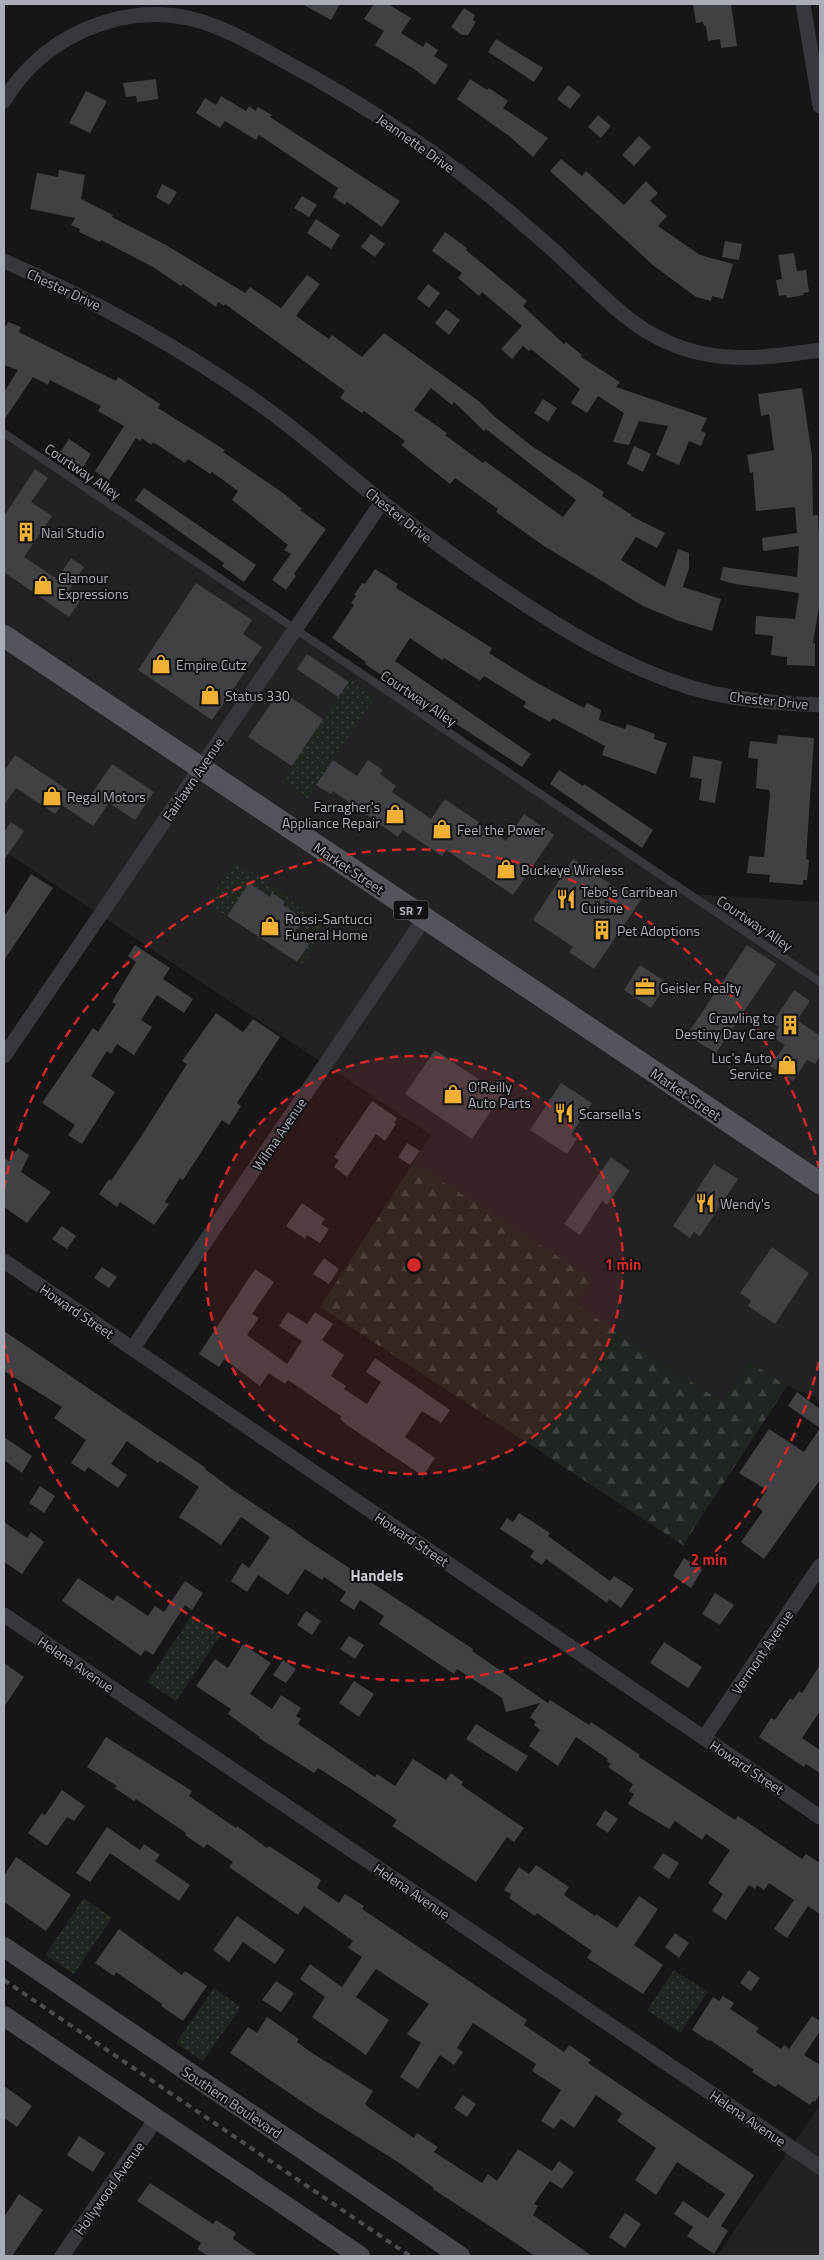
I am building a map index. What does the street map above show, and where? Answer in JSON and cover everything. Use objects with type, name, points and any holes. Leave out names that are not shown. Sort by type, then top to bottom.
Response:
[{"type":"main road","name":"Market Street","points":[[4,636],[820,1183]]},
{"type":"street","points":[[803,4],[820,106]]},
{"type":"street","name":"Jeannette Drive","points":[[4,101],[27,70],[43,55],[74,34],[94,26],[115,20],[155,15],[189,18],[219,27],[318,80],[408,136],[452,167],[511,214],[624,316],[663,340],[702,354],[742,359],[820,350]]},
{"type":"street","name":"Chester Drive","points":[[4,261],[64,288],[175,348],[275,416],[454,557],[547,620],[597,649],[644,672],[691,688],[740,699],[820,705]]},
{"type":"street","name":"Fairlawn Avenue","points":[[4,1056],[382,502]]},
{"type":"street","name":"Wilma Avenue","points":[[133,1348],[424,919]]},
{"type":"street","name":"Howard Street","points":[[4,1261],[820,1817]]},
{"type":"street","name":"Vermont Avenue","points":[[704,1738],[820,1566]]},
{"type":"street","name":"Helena Avenue","points":[[4,1615],[820,2167]]},
{"type":"street","name":"Southern Boulevard","points":[[4,1947],[460,2256]]},
{"type":"street","points":[[4,2016],[360,2256]]},
{"type":"street","name":"Hollywood Avenue","points":[[62,2256],[156,2119]]},
{"type":"lane","name":"Courtway Alley","points":[[4,433],[820,982]]},
{"type":"shaded area","points":[[4,433],[689,894],[820,902],[820,1402],[813,1396],[787,1386],[683,1545],[320,1307],[431,1135],[4,851]]},
{"type":"shaded area","points":[[820,2105],[820,2256],[717,2256]]},
{"type":"green space","points":[[350,679],[376,696],[307,799],[281,781]]},
{"type":"green space","points":[[235,861],[329,925],[302,965],[297,962],[309,944],[294,933],[303,919],[283,905],[272,894],[270,897],[249,883],[227,916],[207,903]]},
{"type":"green space","points":[[414,1163],[592,1279],[575,1304],[722,1402],[750,1362],[787,1386],[683,1545],[320,1307]]},
{"type":"green space","points":[[192,1615],[221,1635],[176,1701],[147,1682]]},
{"type":"green space","points":[[84,1898],[112,1918],[74,1974],[45,1955]]},
{"type":"green space","points":[[674,1970],[708,1992],[680,2033],[647,2010]]},
{"type":"green space","points":[[214,1988],[241,2007],[203,2061],[176,2043]]},
{"type":"building","points":[[302,4],[340,4],[331,20]]},
{"type":"building","points":[[374,4],[388,4],[411,18],[401,33],[423,47],[426,42],[438,50],[434,56],[448,65],[435,85],[414,69],[375,45],[384,31],[364,19]]},
{"type":"building","points":[[693,4],[731,4],[737,46],[721,48],[720,39],[708,41],[706,26],[704,26],[703,22],[696,23]]},
{"type":"building","points":[[464,8],[475,15],[473,20],[476,22],[468,35],[462,35],[451,27]]},
{"type":"building","points":[[496,39],[543,68],[534,82],[488,52]]},
{"type":"building","points":[[156,79],[158,99],[137,102],[136,96],[126,97],[123,83]]},
{"type":"building","points":[[470,79],[487,90],[489,88],[508,101],[503,108],[548,138],[533,157],[509,136],[457,99]]},
{"type":"building","points":[[568,85],[581,95],[570,109],[557,99]]},
{"type":"building","points":[[86,91],[107,101],[90,133],[69,123]]},
{"type":"building","points":[[221,96],[246,111],[249,106],[256,111],[258,107],[272,115],[270,117],[400,201],[382,227],[347,202],[345,205],[333,197],[338,188],[259,135],[256,140],[225,121],[220,128],[196,113],[205,98],[216,105]]},
{"type":"building","points":[[598,115],[611,126],[601,138],[588,127]]},
{"type":"building","points":[[639,136],[651,147],[634,166],[622,155]]},
{"type":"building","points":[[561,159],[582,176],[586,171],[624,205],[646,181],[658,193],[650,201],[667,216],[658,226],[700,255],[733,264],[723,299],[712,296],[711,301],[696,297],[654,266],[550,171]]},
{"type":"building","points":[[59,170],[85,175],[81,199],[166,245],[245,293],[250,287],[281,308],[307,275],[320,284],[296,316],[329,339],[332,335],[362,357],[384,333],[480,402],[495,417],[533,447],[604,492],[602,496],[631,516],[665,533],[657,548],[636,537],[621,560],[665,587],[678,549],[689,553],[689,568],[683,587],[721,599],[712,631],[679,621],[643,606],[544,546],[496,512],[498,509],[455,478],[450,484],[401,445],[405,441],[364,411],[362,413],[340,398],[345,391],[225,304],[224,306],[218,302],[216,307],[183,284],[181,286],[153,267],[101,240],[100,242],[79,232],[80,229],[71,225],[75,218],[30,209],[37,173],[58,177]],"holes":[[[431,388],[452,405],[454,402],[484,431],[486,429],[576,500],[563,517],[485,461],[483,463],[445,435],[447,433],[414,410]]]},
{"type":"building","points":[[162,184],[177,192],[169,205],[156,197]]},
{"type":"building","points":[[302,196],[317,205],[309,217],[294,208]]},
{"type":"building","points":[[316,219],[340,235],[331,249],[307,233]]},
{"type":"building","points":[[445,232],[467,248],[466,250],[527,301],[523,306],[564,344],[566,342],[582,355],[581,357],[620,382],[616,387],[707,418],[701,431],[706,433],[701,446],[689,441],[679,465],[656,455],[668,426],[639,421],[629,445],[613,442],[624,413],[598,396],[587,413],[571,403],[580,389],[531,349],[529,351],[523,346],[512,359],[501,349],[522,326],[482,292],[479,296],[458,278],[462,273],[432,251]]},
{"type":"building","points":[[371,234],[385,244],[375,257],[361,247]]},
{"type":"building","points":[[725,241],[742,244],[739,260],[722,257]]},
{"type":"building","points":[[794,253],[797,271],[806,270],[809,292],[803,293],[804,295],[787,298],[786,295],[779,296],[776,280],[782,279],[778,255]]},
{"type":"building","points":[[428,284],[440,293],[429,308],[417,298]]},
{"type":"building","points":[[446,309],[460,320],[449,335],[435,323]]},
{"type":"building","points":[[8,322],[21,327],[19,332],[116,381],[118,377],[160,404],[158,408],[225,450],[223,452],[283,493],[302,509],[300,510],[326,529],[294,574],[296,576],[286,590],[272,580],[291,554],[284,550],[288,545],[232,500],[238,491],[212,472],[210,474],[188,459],[185,463],[153,442],[151,445],[142,438],[141,441],[136,438],[109,480],[95,471],[124,426],[98,411],[101,406],[50,380],[48,385],[33,377],[4,420],[4,392],[18,370],[4,365],[4,325],[6,326]]},
{"type":"building","points":[[802,388],[812,456],[813,515],[818,515],[820,557],[820,601],[813,643],[815,643],[815,666],[787,665],[787,657],[771,655],[773,636],[755,634],[756,616],[795,619],[799,593],[735,584],[720,580],[723,567],[797,577],[799,546],[763,551],[762,538],[797,533],[795,507],[756,511],[753,472],[750,473],[747,455],[774,450],[769,414],[761,416],[758,394]]},
{"type":"building","points":[[543,399],[557,408],[548,422],[534,413]]},
{"type":"building","points":[[69,439],[91,454],[82,469],[59,454]]},
{"type":"building","points":[[634,446],[651,454],[643,472],[627,464]]},
{"type":"building","points":[[35,469],[48,478],[31,502],[52,516],[24,557],[57,579],[71,558],[84,567],[69,590],[82,598],[69,617],[4,572],[4,516]]},
{"type":"building","points":[[144,488],[256,565],[244,582],[222,566],[224,563],[135,500]]},
{"type":"building","points":[[375,569],[398,584],[396,588],[492,648],[489,653],[537,683],[584,708],[587,703],[601,710],[599,720],[625,729],[627,724],[655,734],[654,739],[667,743],[656,774],[602,755],[605,746],[553,718],[550,722],[523,707],[526,702],[484,676],[480,681],[444,658],[442,660],[410,638],[395,661],[531,754],[522,767],[365,664],[366,662],[332,638],[354,605],[351,603],[356,596],[354,595],[362,583],[365,584]]},
{"type":"building","points":[[196,583],[252,620],[243,634],[262,647],[212,720],[138,670]]},
{"type":"building","points":[[307,654],[349,682],[338,697],[297,669]]},
{"type":"building","points":[[280,690],[323,719],[292,766],[248,737]]},
{"type":"building","points":[[778,735],[814,738],[806,859],[809,860],[807,880],[803,880],[803,885],[769,882],[770,875],[747,873],[749,856],[764,857],[770,795],[769,790],[756,788],[758,759],[748,758],[750,741],[777,744]]},
{"type":"building","points":[[15,755],[86,802],[112,764],[154,792],[135,820],[109,803],[93,826],[62,805],[55,814],[16,788],[4,805],[4,771]]},
{"type":"building","points":[[693,756],[722,761],[715,803],[699,800],[702,779],[690,777]]},
{"type":"building","points":[[333,760],[357,776],[368,760],[383,770],[380,774],[396,786],[392,792],[431,819],[445,799],[506,841],[524,814],[554,835],[513,895],[446,850],[442,856],[403,830],[398,837],[333,791],[331,794],[316,785]]},
{"type":"building","points":[[559,770],[583,786],[584,784],[653,830],[642,848],[550,784]]},
{"type":"building","points":[[11,822],[24,831],[4,860],[4,832]]},
{"type":"building","points":[[573,859],[619,890],[624,884],[643,897],[594,969],[569,952],[573,947],[533,920]]},
{"type":"building","points":[[31,874],[53,888],[4,960],[4,917]]},
{"type":"building","name":"Rossi-Santucci Funeral Home","points":[[249,883],[270,897],[272,893],[285,902],[283,905],[303,919],[294,933],[309,944],[297,962],[227,916]]},
{"type":"building","points":[[135,945],[170,968],[163,979],[193,999],[184,1013],[157,995],[141,1020],[152,1027],[134,1055],[117,1044],[111,1054],[107,1051],[91,1076],[115,1092],[82,1144],[68,1135],[75,1125],[42,1103],[93,1028],[98,1032],[116,1004],[112,1002],[136,962],[128,956]]},
{"type":"building","points":[[747,945],[776,964],[716,1053],[687,1035]]},
{"type":"building","name":"Geisler Realty","points":[[640,965],[667,983],[651,1008],[624,990]]},
{"type":"building","name":"Crawling to Destiny Day Care","points":[[794,990],[810,1001],[797,1020],[820,1036],[820,1056],[815,1064],[807,1060],[793,1081],[770,1066],[785,1045],[773,1037],[779,1027],[772,1023]]},
{"type":"building","points":[[216,1013],[243,1032],[253,1019],[280,1037],[237,1103],[241,1106],[229,1125],[222,1120],[183,1180],[180,1178],[165,1202],[169,1204],[154,1225],[120,1202],[117,1207],[99,1194],[109,1179],[111,1181],[144,1132],[187,1064],[182,1061]]},
{"type":"building","name":"O'Reilly Auto Parts","points":[[435,1050],[502,1095],[472,1139],[405,1094]]},
{"type":"building","name":"Scarsella's","points":[[561,1083],[592,1103],[571,1135],[577,1139],[567,1154],[530,1130]]},
{"type":"building","points":[[372,1101],[397,1118],[394,1123],[396,1124],[385,1141],[376,1134],[347,1177],[334,1167],[339,1160],[334,1157]]},
{"type":"building","points":[[407,1143],[420,1151],[410,1165],[398,1157]]},
{"type":"building","points":[[18,1148],[29,1155],[21,1172],[51,1192],[27,1223],[4,1207],[4,1158],[9,1161]]},
{"type":"building","points":[[611,1157],[630,1171],[607,1205],[602,1201],[580,1235],[564,1224]]},
{"type":"building","name":"Wendy's","points":[[714,1164],[738,1179],[700,1236],[694,1232],[690,1238],[673,1226]]},
{"type":"building","points":[[302,1203],[325,1219],[321,1224],[329,1229],[320,1243],[307,1235],[305,1239],[286,1226]]},
{"type":"building","points":[[62,1226],[76,1236],[67,1249],[52,1239]]},
{"type":"building","points":[[772,1247],[809,1273],[775,1324],[748,1306],[751,1301],[740,1293]]},
{"type":"building","points":[[324,1258],[339,1269],[329,1284],[313,1274]]},
{"type":"building","points":[[102,1267],[117,1277],[109,1288],[94,1278]]},
{"type":"building","points":[[255,1269],[274,1282],[252,1314],[259,1318],[247,1335],[287,1364],[302,1341],[279,1326],[288,1312],[307,1324],[315,1312],[333,1324],[322,1340],[344,1355],[331,1376],[346,1386],[344,1389],[367,1404],[381,1382],[366,1372],[375,1358],[450,1410],[441,1423],[422,1411],[405,1437],[435,1458],[423,1476],[347,1425],[340,1419],[342,1417],[288,1380],[285,1384],[269,1373],[260,1386],[224,1359],[219,1367],[199,1354]]},
{"type":"building","points":[[4,1331],[206,1468],[233,1490],[302,1537],[473,1649],[472,1651],[548,1703],[550,1700],[589,1725],[591,1722],[640,1755],[639,1757],[735,1820],[738,1816],[802,1859],[806,1854],[820,1863],[820,1914],[808,1906],[787,1938],[774,1929],[794,1900],[769,1883],[764,1890],[757,1885],[755,1889],[749,1885],[726,1920],[712,1911],[723,1894],[708,1883],[730,1850],[706,1834],[702,1840],[675,1821],[669,1829],[628,1804],[634,1794],[629,1791],[633,1784],[608,1767],[611,1764],[607,1761],[608,1759],[576,1737],[558,1766],[529,1746],[540,1730],[534,1725],[536,1722],[530,1717],[540,1703],[506,1712],[502,1698],[457,1669],[454,1674],[379,1624],[384,1616],[360,1600],[354,1610],[340,1601],[346,1592],[324,1577],[322,1580],[305,1569],[288,1595],[258,1575],[247,1592],[231,1581],[242,1563],[249,1568],[270,1537],[241,1517],[221,1545],[179,1517],[199,1487],[160,1461],[158,1463],[127,1441],[111,1464],[127,1475],[118,1488],[88,1467],[85,1472],[71,1463],[86,1440],[54,1418],[62,1407],[4,1371]]},
{"type":"building","points":[[797,1392],[820,1409],[820,1428],[788,1406]]},
{"type":"building","points":[[820,1428],[820,1480],[764,1559],[741,1542],[763,1511],[756,1506],[767,1490],[739,1473],[769,1429],[804,1452]]},
{"type":"building","points":[[4,1437],[32,1456],[22,1473],[4,1460]]},
{"type":"building","points":[[40,1486],[55,1496],[44,1513],[29,1503]]},
{"type":"building","points":[[519,1513],[550,1533],[548,1536],[610,1581],[614,1576],[634,1589],[621,1608],[609,1599],[607,1603],[546,1559],[542,1565],[530,1557],[534,1551],[500,1529],[507,1518],[513,1522]]},
{"type":"building","points":[[4,1522],[27,1538],[31,1532],[44,1542],[22,1574],[4,1562]]},
{"type":"building","points":[[684,1558],[702,1570],[691,1588],[673,1576]]},
{"type":"building","points":[[78,1578],[113,1601],[117,1595],[148,1616],[155,1606],[164,1612],[185,1581],[203,1593],[192,1610],[185,1605],[153,1655],[145,1650],[141,1656],[62,1601]]},
{"type":"building","points":[[715,1593],[734,1605],[720,1625],[702,1614]]},
{"type":"building","points":[[306,1611],[321,1621],[312,1635],[297,1625]]},
{"type":"building","points":[[349,1636],[364,1645],[355,1659],[340,1649]]},
{"type":"building","points":[[664,1642],[702,1667],[688,1688],[650,1663]]},
{"type":"building","points":[[243,1644],[271,1663],[250,1694],[272,1709],[281,1695],[301,1708],[296,1716],[301,1719],[298,1724],[375,1777],[377,1774],[395,1786],[413,1759],[446,1780],[451,1773],[463,1782],[461,1785],[524,1828],[514,1842],[507,1837],[476,1882],[392,1826],[397,1820],[351,1789],[318,1768],[314,1773],[259,1738],[228,1714],[231,1709],[196,1686],[215,1659],[228,1668]]},
{"type":"building","points":[[283,1660],[296,1669],[286,1683],[273,1675]]},
{"type":"building","points":[[4,1663],[24,1677],[4,1707]]},
{"type":"building","points":[[820,1665],[820,1711],[802,1738],[820,1750],[820,1773],[806,1764],[804,1767],[759,1737],[771,1718],[775,1720],[790,1698],[793,1700],[799,1691],[802,1693]]},
{"type":"building","points":[[354,1681],[374,1694],[359,1717],[339,1703]]},
{"type":"building","points":[[476,1724],[528,1756],[517,1772],[466,1739]]},
{"type":"building","points":[[106,1737],[192,1791],[189,1796],[236,1828],[237,1826],[267,1848],[269,1846],[321,1880],[317,1888],[339,1903],[345,1894],[364,1906],[362,1909],[527,2020],[524,2025],[564,2052],[569,2045],[591,2060],[588,2063],[754,2175],[721,2226],[728,2231],[714,2254],[687,2236],[693,2227],[674,2214],[683,2201],[708,2218],[725,2194],[677,2162],[656,2195],[635,2180],[656,2148],[617,2121],[622,2113],[596,2095],[574,2128],[561,2119],[554,2129],[541,2121],[561,2090],[532,2071],[536,2064],[473,2023],[457,2048],[463,2052],[454,2065],[440,2055],[418,2089],[400,2077],[421,2043],[407,2034],[429,2004],[376,1969],[356,1997],[389,2020],[366,2055],[312,2017],[325,1997],[300,1979],[310,1964],[342,1987],[362,1957],[348,1948],[353,1941],[304,1906],[298,1915],[229,1867],[233,1862],[207,1844],[204,1848],[185,1835],[186,1833],[136,1799],[134,1801],[115,1788],[117,1786],[87,1767]]},
{"type":"building","points":[[62,1790],[85,1806],[74,1821],[67,1817],[47,1846],[28,1833],[42,1813],[45,1815]]},
{"type":"building","points":[[605,1810],[618,1819],[608,1833],[596,1825]]},
{"type":"building","points":[[107,1827],[140,1850],[144,1844],[160,1855],[155,1861],[190,1885],[179,1901],[110,1853],[90,1882],[76,1873]]},
{"type":"building","points":[[663,1853],[679,1863],[669,1879],[653,1868]]},
{"type":"building","points":[[16,1857],[71,1895],[46,1931],[4,1902],[4,1876]]},
{"type":"building","points":[[536,1865],[569,1887],[564,1895],[617,1928],[639,1896],[658,1909],[634,1945],[663,1965],[643,1994],[587,1958],[592,1951],[537,1913],[535,1916],[509,1898],[511,1894],[504,1890],[519,1867],[529,1874]]},
{"type":"building","points":[[237,1916],[285,1950],[275,1964],[243,1942],[229,1962],[213,1950]]},
{"type":"building","points":[[119,1929],[182,1975],[185,1971],[207,1986],[183,2021],[116,1972],[114,1976],[95,1963]]},
{"type":"building","points":[[675,1933],[689,1943],[679,1958],[665,1947]]},
{"type":"building","points":[[749,1970],[760,1978],[751,1991],[740,1983]]},
{"type":"building","points":[[276,1981],[294,1993],[281,2012],[262,2000]]},
{"type":"building","points":[[723,1996],[734,2003],[730,2009],[759,2028],[756,2032],[781,2049],[784,2045],[789,2049],[812,2016],[820,2021],[820,2031],[804,2055],[820,2065],[820,2094],[815,2102],[813,2101],[810,2105],[778,2084],[775,2087],[752,2072],[754,2070],[692,2030],[713,1997],[719,2001]]},
{"type":"building","points":[[267,2017],[299,2039],[297,2042],[309,2051],[373,2091],[365,2104],[368,2107],[414,2138],[417,2133],[438,2147],[434,2152],[482,2183],[488,2174],[497,2181],[518,2149],[552,2171],[559,2161],[574,2172],[562,2189],[550,2181],[534,2204],[538,2206],[533,2215],[592,2256],[535,2256],[433,2189],[398,2162],[316,2111],[230,2053],[248,2027],[257,2033]]},
{"type":"building","points":[[4,2086],[32,2106],[17,2127],[4,2118]]},
{"type":"building","points":[[463,2095],[476,2104],[467,2117],[454,2108]]},
{"type":"building","points":[[79,2136],[105,2153],[93,2172],[67,2155]]},
{"type":"building","points":[[150,2183],[213,2224],[216,2220],[236,2233],[233,2239],[258,2256],[208,2256],[197,2249],[201,2243],[137,2201]]},
{"type":"building","points":[[19,2194],[43,2210],[12,2256],[4,2256],[4,2217]]},
{"type":"building","points":[[625,2213],[641,2224],[625,2248],[609,2237]]},
{"type":"railway","points":[[4,1980],[410,2256]]},
{"type":"place","name":"Nail Studio","points":[[26,532]]},
{"type":"place","name":"Glamour Expressions","points":[[43,585]]},
{"type":"place","name":"Empire Cutz","points":[[161,664]]},
{"type":"place","name":"Status 330","points":[[210,695]]},
{"type":"place","name":"Regal Motors","points":[[52,796]]},
{"type":"place","name":"Farragher's Appliance Repair","points":[[395,814]]},
{"type":"place","name":"Feel the Power","points":[[442,829]]},
{"type":"place","name":"Buckeye Wireless","points":[[506,869]]},
{"type":"place","name":"Tebo's Carribean Cuisine","points":[[566,899]]},
{"type":"place","name":"Rossi-Santucci Funeral Home","points":[[270,926]]},
{"type":"place","name":"Pet Adoptions","points":[[602,930]]},
{"type":"place","name":"Geisler Realty","points":[[645,987]]},
{"type":"place","name":"Crawling to Destiny Day Care","points":[[790,1025]]},
{"type":"place","name":"Luc's Auto Service","points":[[787,1065]]},
{"type":"place","name":"O'Reilly Auto Parts","points":[[453,1094]]},
{"type":"place","name":"Scarsella's","points":[[564,1113]]},
{"type":"place","name":"Wendy's","points":[[705,1203]]},
{"type":"district","name":"Handels","points":[[377,1575]]}]
